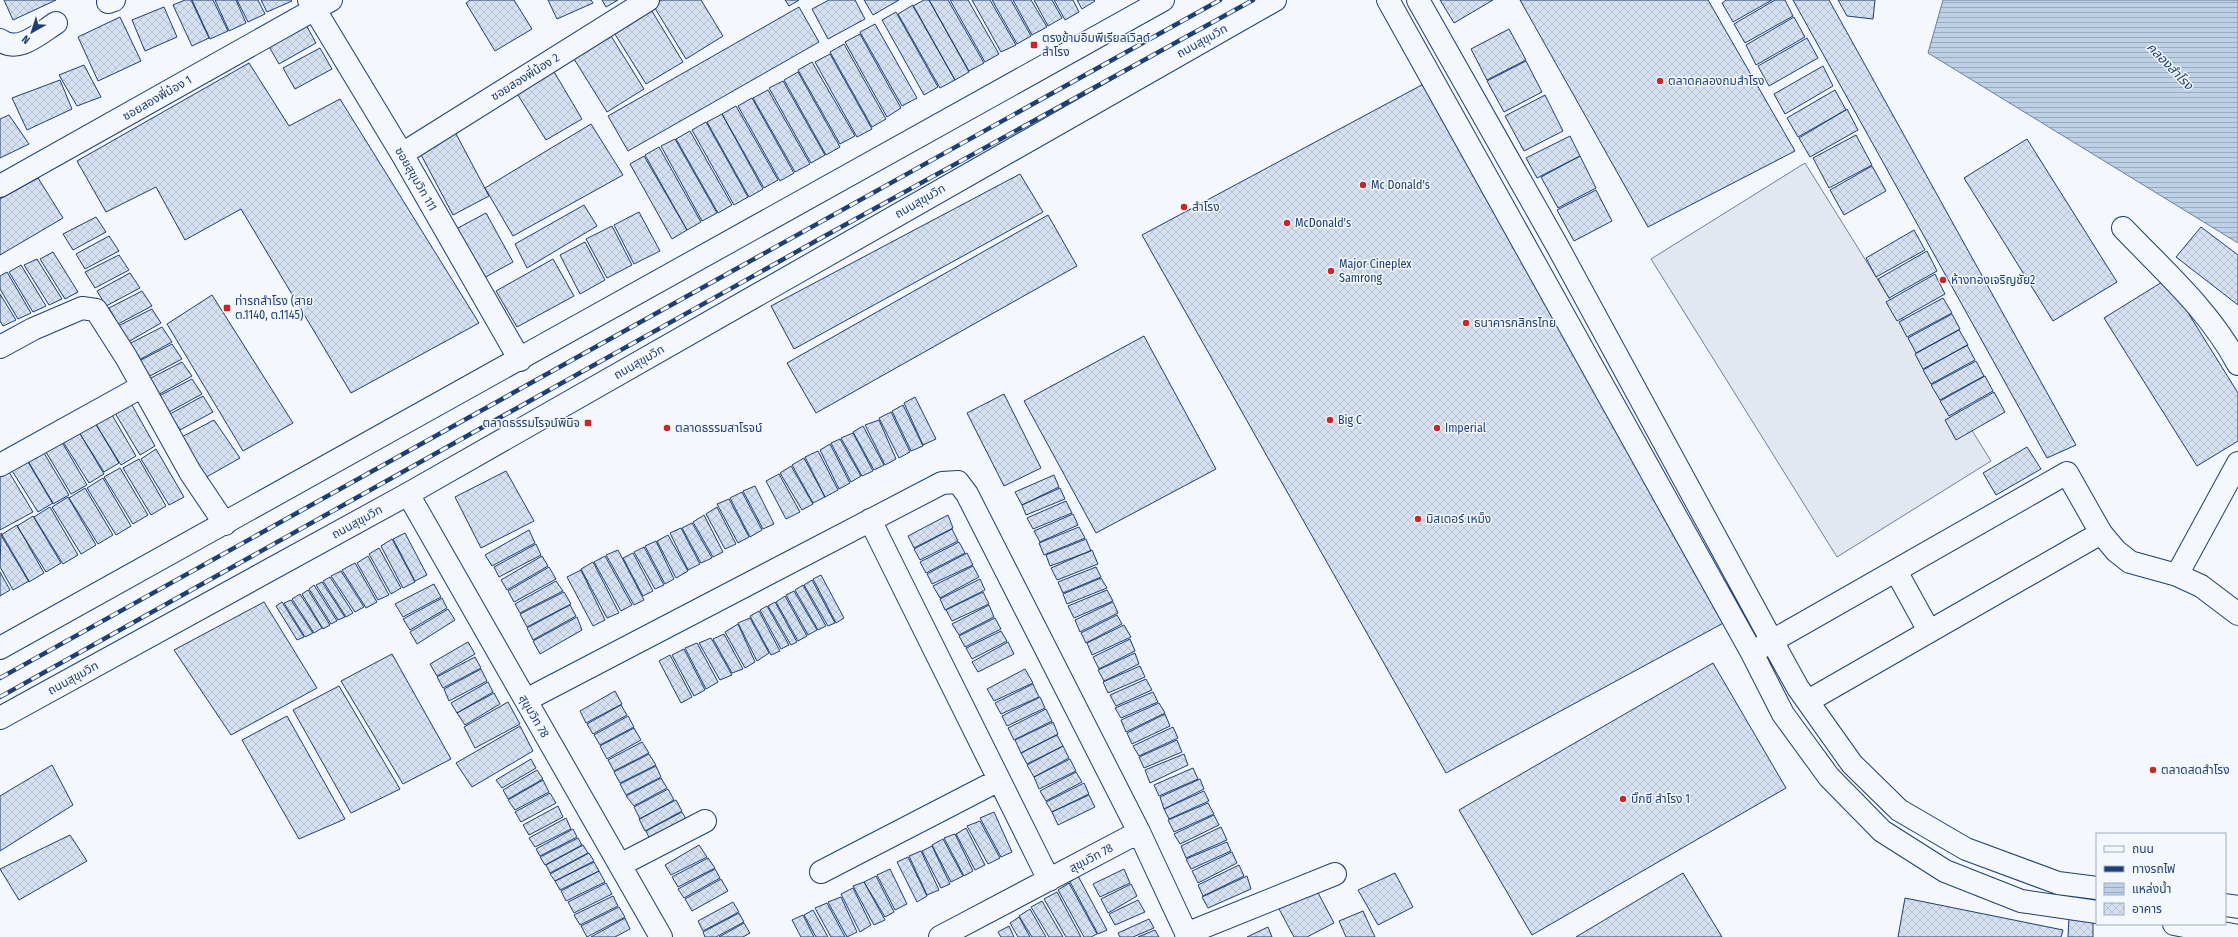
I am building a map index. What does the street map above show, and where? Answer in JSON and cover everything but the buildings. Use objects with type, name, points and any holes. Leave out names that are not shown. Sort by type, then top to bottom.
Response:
[{"type":"main road","name":"ซอยสองพี่น้อง 2","points":[[402,154],[648,0]]},
{"type":"main road","points":[[0,648],[520,360],[1163,0]]},
{"type":"main road","name":"ถนนสุขุมวิท","points":[[0,718],[408,494],[1275,0]]},
{"type":"main road","points":[[1388,0],[1752,653],[1783,714],[1824,771],[1882,831],[1945,871],[2021,901],[2096,912]]},
{"type":"main road","points":[[1418,0],[1560,249],[1772,642],[1808,701],[1852,764],[1899,810],[1966,849],[2058,882],[2096,888]]},
{"type":"main road","name":"ซอยสุขุมวิท 111","points":[[318,3],[402,154],[520,360]]},
{"type":"main road","name":"ซอยสองพี่น้อง 1","points":[[0,186],[318,3]]},
{"type":"main road","points":[[0,40],[5,44],[20,45],[56,23]]},
{"type":"main road","points":[[2124,228],[2199,305],[2228,345],[2238,364]]},
{"type":"main road","points":[[0,347],[33,329],[82,308],[96,310],[126,357],[141,387],[190,472],[225,524]]},
{"type":"main road","points":[[0,465],[141,387]]},
{"type":"main road","points":[[2177,575],[2238,463]]},
{"type":"main road","points":[[1752,653],[2067,473],[2101,533],[2116,551],[2130,562],[2177,575],[2201,586],[2238,614]]},
{"type":"main road","points":[[526,700],[942,483],[958,482],[967,494],[1139,832],[1187,935],[1335,874]]},
{"type":"main road","name":"สุขุมวิท 78","points":[[408,494],[661,937]]},
{"type":"main road","points":[[870,520],[1049,880]]},
{"type":"main road","points":[[1808,701],[2101,533]]},
{"type":"main road","points":[[1896,571],[1929,631]]},
{"type":"main road","points":[[821,872],[999,780]]},
{"type":"main road","points":[[1882,831],[1899,810]]},
{"type":"main road","points":[[620,865],[705,821]]},
{"type":"main road","name":"สุขุมวิท 78","points":[[940,937],[1139,832]]},
{"type":"main road","points":[[2069,908],[2074,885]]},
{"type":"main road","points":[[2226,905],[2238,907]]},
{"type":"main road","points":[[2179,925],[2238,936]]},
{"type":"shaded area","points":[[1805,163],[1991,461],[1837,557],[1651,259]]},
{"type":"water","name":"คลองสำโรง","points":[[1943,0],[2238,0],[2238,243],[1928,53]]},
{"type":"railway","points":[[0,678],[1220,0]]},
{"type":"railway","points":[[0,697],[823,237],[1253,0]]},
{"type":"place","name":"ตรงข้ามอิมพีเรียลเวิลด์ สําโรง","points":[[1034,45]]},
{"type":"place","name":"ตลาดคลองถมสำโรง","points":[[1660,81]]},
{"type":"place","name":"Mc Donald's","points":[[1363,185]]},
{"type":"place","name":"สำโรง","points":[[1184,207]]},
{"type":"place","name":"McDonald's","points":[[1287,223]]},
{"type":"place","name":"Major Cineplex Samrong","points":[[1331,271]]},
{"type":"place","name":"ห้างทองเจริญชัย2","points":[[1943,280]]},
{"type":"place","name":"ท่ารถสำโรง (สาย ต.1140, ต.1145)","points":[[227,308]]},
{"type":"place","name":"ธนาคารกสิกรไทย","points":[[1466,323]]},
{"type":"place","name":"Big C","points":[[1330,420]]},
{"type":"place","name":"ตลาดธรรมโรจน์พินิจ","points":[[588,423]]},
{"type":"place","name":"ตลาดธรรมสาโรจน์","points":[[667,428]]},
{"type":"place","name":"Imperial","points":[[1437,428]]},
{"type":"place","name":"มิสเตอร์ เหม็ง","points":[[1418,519]]},
{"type":"place","name":"ตลาดสดสำโรง","points":[[2153,770]]},
{"type":"place","name":"บิ๊กซี สำโรง 1","points":[[1623,799]]}]
